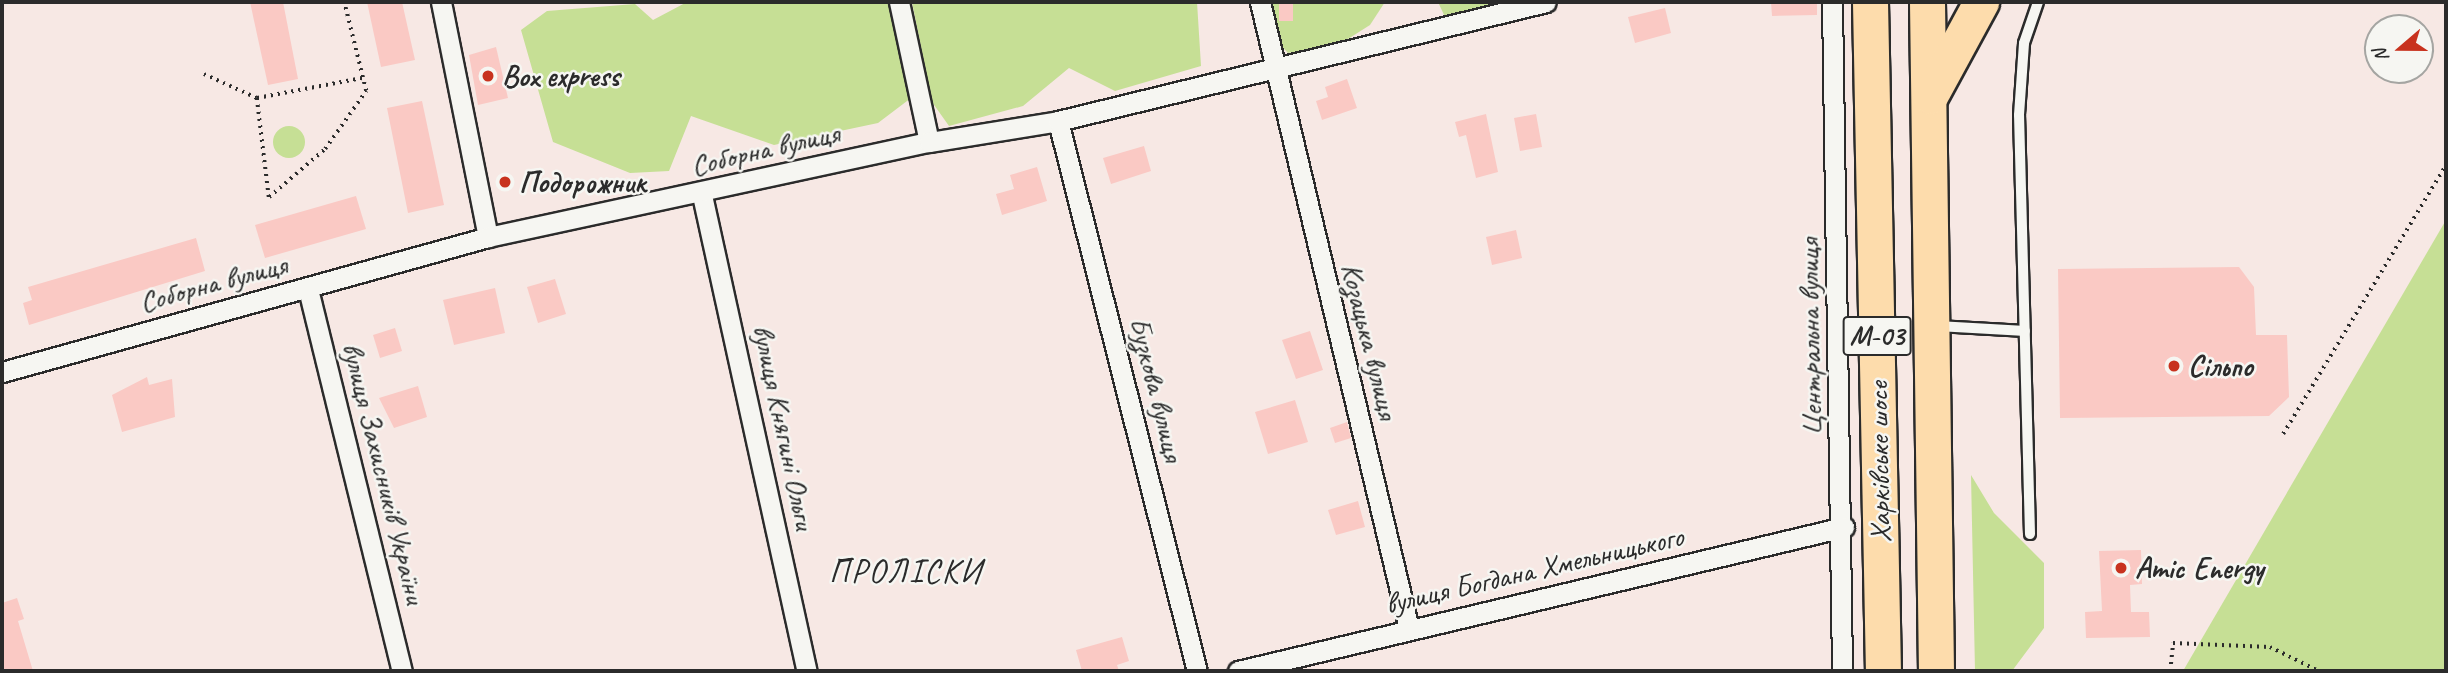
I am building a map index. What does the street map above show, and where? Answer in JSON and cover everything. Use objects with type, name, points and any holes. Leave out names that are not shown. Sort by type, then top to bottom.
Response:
[{"type":"highway","name":"Харківське шосе","points":[[1870,2],[1883,671]]},
{"type":"highway","name":"Харківське шосе","points":[[1927,2],[1936,671]]},
{"type":"highway","points":[[1928,99],[1981,2]]},
{"type":"street","points":[[441,2],[488,237]]},
{"type":"street","points":[[899,2],[929,142]]},
{"type":"street","name":"Козацька вулиця","points":[[1260,2],[1273,67],[1409,629]]},
{"type":"street","name":"Соборна вулиця","points":[[2,372],[488,237],[702,195],[929,142],[1058,121],[1546,2]]},
{"type":"street","name":"Центральна вулиця","points":[[1832,2],[1844,527],[1842,671]]},
{"type":"street","name":"Бузкова вулиця","points":[[1058,121],[1197,671]]},
{"type":"street","name":"вулиця Княгині Ольги","points":[[702,195],[807,671]]},
{"type":"street","name":"вулиця Захисників України","points":[[308,289],[402,671]]},
{"type":"street","name":"вулиця Богдана Хмельницького","points":[[1238,671],[1844,527]]},
{"type":"lane","points":[[2030,534],[2019,115],[2024,43],[2038,2]]},
{"type":"lane","points":[[1930,325],[2025,331]]},
{"type":"path","points":[[257,97],[269,197],[325,149],[366,91],[345,2]]},
{"type":"path","points":[[204,74],[257,97],[362,78]]},
{"type":"path","points":[[2283,434],[2446,165]]},
{"type":"path","points":[[2170,671],[2173,643],[2270,647],[2319,671]]},
{"type":"green space","points":[[687,2],[893,2],[911,98],[878,123],[774,145],[691,116],[669,171],[630,173],[553,142],[521,30],[547,11],[635,4],[653,20]]},
{"type":"green space","points":[[912,2],[1197,2],[1201,66],[1115,91],[1069,68],[1023,106],[949,126],[932,102]]},
{"type":"green space","points":[[1269,2],[1385,2],[1370,25],[1340,44],[1288,53],[1275,39]]},
{"type":"green space","points":[[1438,2],[1507,2],[1445,17]]},
{"type":"green space","points":[[289,126],[301,130],[305,142],[301,154],[289,158],[277,154],[273,142],[277,130]]},
{"type":"green space","points":[[2446,220],[2446,671],[2183,671]]},
{"type":"green space","points":[[1971,475],[1994,513],[2044,563],[2044,628],[2012,671],[1975,671]]},
{"type":"building","points":[[250,2],[283,2],[298,79],[268,85]]},
{"type":"building","points":[[367,2],[402,2],[415,60],[381,67]]},
{"type":"building","points":[[1279,2],[1293,2],[1293,21],[1279,21]]},
{"type":"building","points":[[1771,2],[1817,2],[1817,15],[1772,16]]},
{"type":"building","points":[[1665,8],[1671,33],[1635,43],[1628,17]]},
{"type":"building","name":"Box express","points":[[496,47],[508,98],[478,105],[469,55]]},
{"type":"building","points":[[1347,79],[1357,108],[1322,120],[1316,101],[1328,97],[1325,87]]},
{"type":"building","points":[[422,101],[444,205],[408,213],[387,108]]},
{"type":"building","points":[[1486,114],[1498,172],[1476,178],[1466,135],[1459,137],[1455,122]]},
{"type":"building","points":[[1536,114],[1542,147],[1520,151],[1514,118]]},
{"type":"building","points":[[1144,146],[1151,171],[1111,184],[1103,158]]},
{"type":"building","points":[[1037,167],[1047,201],[1002,215],[996,194],[1014,189],[1010,175]]},
{"type":"building","points":[[356,196],[366,229],[265,258],[255,225]]},
{"type":"building","points":[[1516,230],[1522,258],[1492,265],[1486,237]]},
{"type":"building","points":[[196,238],[205,271],[29,325],[23,303],[32,300],[28,287]]},
{"type":"building","name":"Сільпо","points":[[2239,267],[2254,287],[2256,335],[2287,335],[2289,397],[2269,416],[2060,418],[2058,269]]},
{"type":"building","points":[[555,279],[566,314],[538,323],[527,287]]},
{"type":"building","points":[[495,288],[505,333],[454,345],[443,300]]},
{"type":"building","points":[[395,328],[402,351],[380,358],[373,335]]},
{"type":"building","points":[[1310,331],[1323,370],[1296,379],[1282,340]]},
{"type":"building","points":[[147,377],[149,385],[172,379],[175,417],[122,432],[112,395]]},
{"type":"building","points":[[418,386],[427,417],[394,428],[379,398]]},
{"type":"building","points":[[1295,400],[1308,442],[1268,454],[1255,412]]},
{"type":"building","points":[[1347,422],[1351,438],[1335,443],[1330,428]]},
{"type":"building","points":[[1358,501],[1365,527],[1336,535],[1328,510]]},
{"type":"building","points":[[2141,550],[2142,584],[2130,585],[2131,612],[2149,612],[2150,637],[2086,638],[2085,612],[2102,611],[2099,551]]},
{"type":"building","points":[[17,598],[24,619],[18,621],[33,671],[2,671],[2,603]]},
{"type":"building","points":[[1122,637],[1129,661],[1117,665],[1119,671],[1082,671],[1076,650]]},
{"type":"place","name":"Box express","points":[[488,76]]},
{"type":"place","name":"Подорожник","points":[[505,182]]},
{"type":"place","name":"Сільпо","points":[[2174,366]]},
{"type":"place","name":"Amic Energy","points":[[2121,568]]},
{"type":"district","name":"ПРОЛІСКИ","points":[[906,572]]}]
